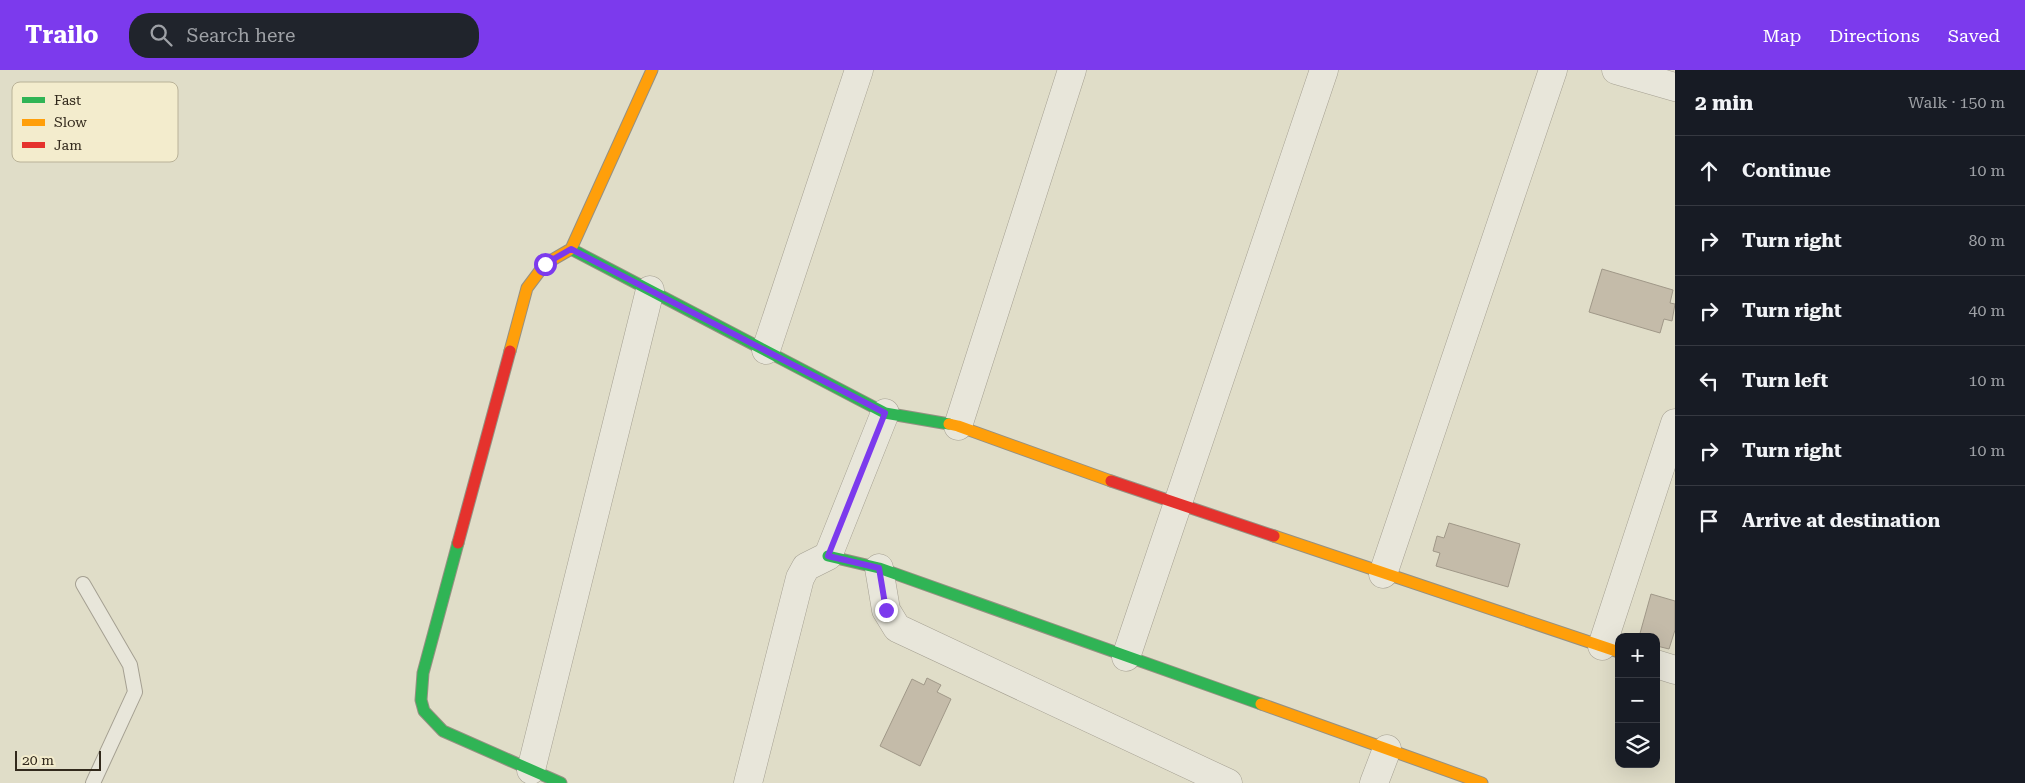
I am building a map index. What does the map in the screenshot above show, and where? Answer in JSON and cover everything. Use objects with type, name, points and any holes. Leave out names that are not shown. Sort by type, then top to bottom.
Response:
[{"type":"street","points":[[560,783],[443,731],[428,718],[421,708],[423,673],[527,288],[545,264],[571,249],[652,70]]},
{"type":"street","points":[[766,350],[859,70]]},
{"type":"street","points":[[958,426],[1072,70]]},
{"type":"street","points":[[1126,657],[1324,70]]},
{"type":"street","points":[[1383,574],[1553,70]]},
{"type":"street","points":[[1616,70],[1675,87]]},
{"type":"street","points":[[571,249],[885,413],[958,426],[1177,504],[1610,649],[1675,423]]},
{"type":"street","points":[[531,770],[650,290]]},
{"type":"street","points":[[828,556],[885,413]]},
{"type":"street","points":[[748,783],[800,578],[806,566],[828,556],[879,568],[1482,783]]},
{"type":"street","points":[[879,568],[886,610],[897,628],[1228,783]]},
{"type":"street","points":[[1660,665],[1675,670]]},
{"type":"street","points":[[1374,783],[1387,749]]},
{"type":"lane","points":[[83,584],[130,665],[135,692],[93,783]]},
{"type":"building","points":[[1602,269],[1673,290],[1670,303],[1675,304],[1672,321],[1664,319],[1660,333],[1589,312]]},
{"type":"building","points":[[1449,523],[1520,544],[1508,587],[1436,566],[1440,553],[1433,551],[1437,536],[1444,538]]},
{"type":"building","points":[[1651,594],[1675,601],[1675,630],[1669,649],[1660,647],[1660,633],[1640,633]]},
{"type":"building","points":[[927,678],[941,685],[937,692],[951,699],[920,766],[880,746],[912,679],[924,685]]},
{"type":"traffic: fast","points":[[571,249],[885,413],[949,424]]},
{"type":"traffic: fast","points":[[458,543],[423,673],[421,700],[424,711],[443,731],[561,783]]},
{"type":"traffic: fast","points":[[828,556],[879,568],[1261,704]]},
{"type":"traffic: slow","points":[[510,351],[527,288],[545,264],[571,249],[652,70]]},
{"type":"traffic: slow","points":[[949,424],[1111,481]]},
{"type":"traffic: slow","points":[[1274,536],[1615,651]]},
{"type":"traffic: slow","points":[[1261,704],[1482,783]]},
{"type":"traffic: jam","points":[[458,543],[510,351]]},
{"type":"traffic: jam","points":[[1111,481],[1274,536]]},
{"type":"route","points":[[545,264],[571,249],[885,413],[828,556],[879,568],[881,590],[886,610]]}]
